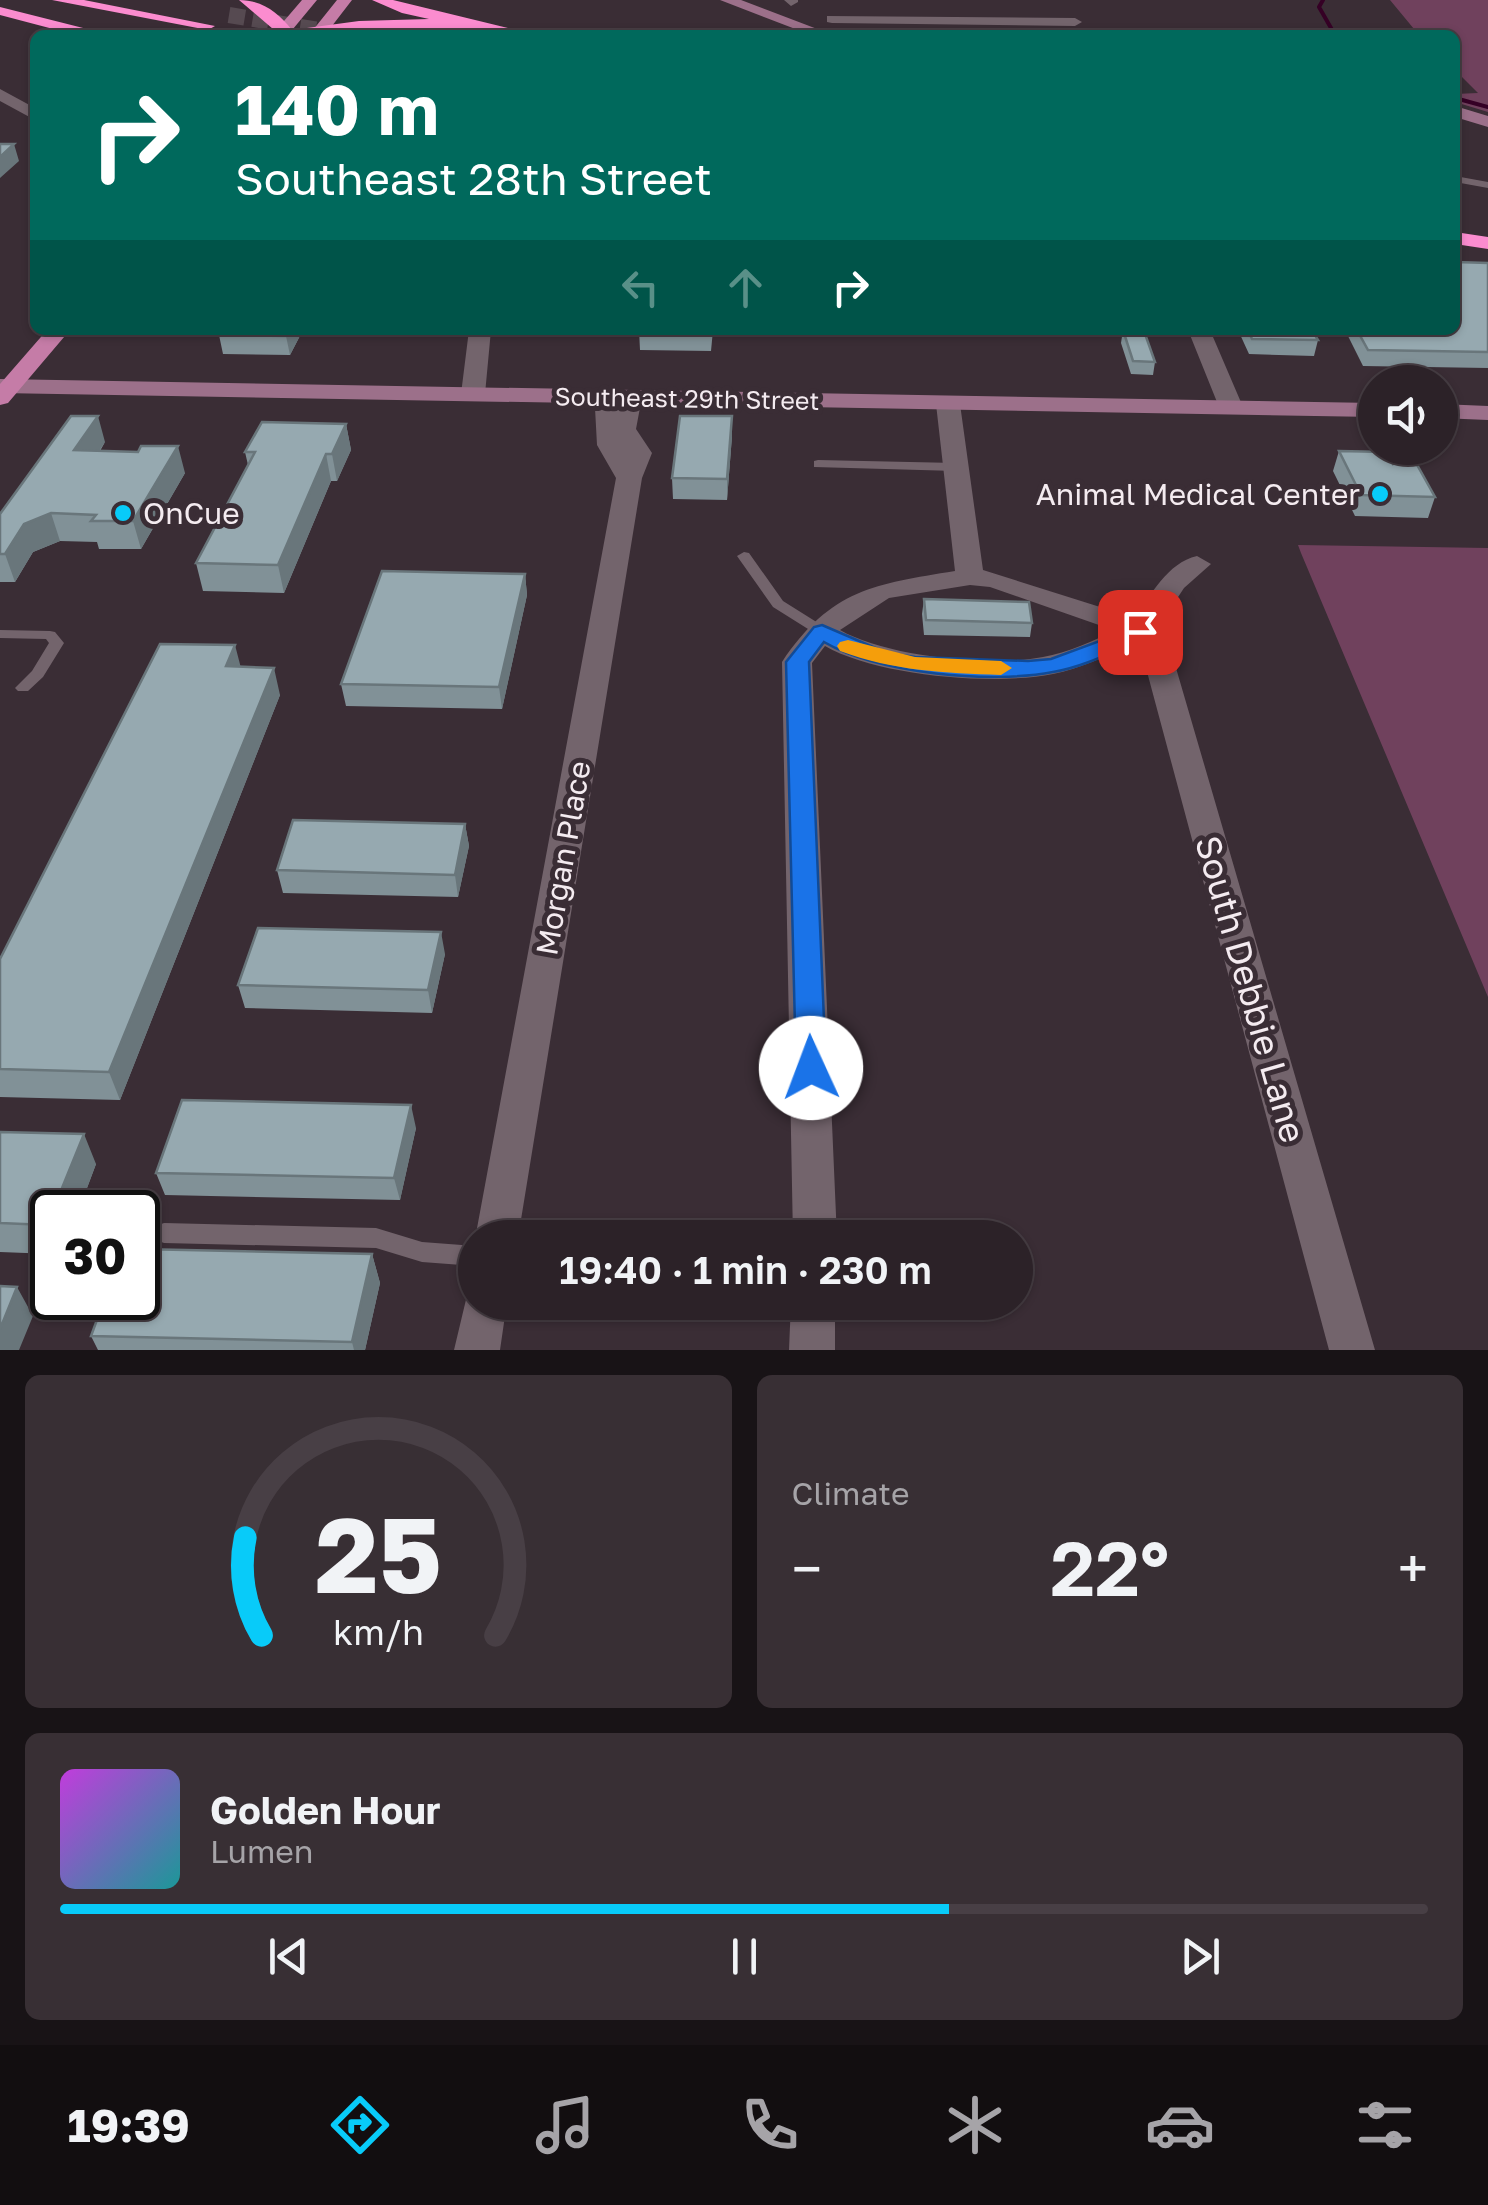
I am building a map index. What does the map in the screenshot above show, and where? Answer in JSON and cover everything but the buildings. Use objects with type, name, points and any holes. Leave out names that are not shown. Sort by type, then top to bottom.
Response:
[{"type":"highway","points":[[59,0],[208,26]]},
{"type":"highway","points":[[136,0],[229,16]]},
{"type":"highway","points":[[246,0],[295,30]]},
{"type":"highway","points":[[379,0],[504,30]]},
{"type":"highway","points":[[0,11],[74,30]]},
{"type":"highway","points":[[308,30],[399,22],[478,25]]},
{"type":"highway","points":[[1460,233],[1488,223]]},
{"type":"highway","points":[[1460,235],[1488,243]]},
{"type":"main road","points":[[297,30],[310,0]]},
{"type":"main road","points":[[299,30],[345,0]]},
{"type":"main road","points":[[722,3],[784,30]]},
{"type":"main road","points":[[722,3],[809,30]]},
{"type":"main road","points":[[1460,113],[1488,122]]},
{"type":"main road","points":[[1460,124],[1488,134]]},
{"type":"main road","points":[[3,390],[53,335]]},
{"type":"main road","name":"Southeast 29th Street","points":[[3,390],[1358,410]]},
{"type":"main road","points":[[1458,412],[1488,412]]},
{"type":"street","points":[[832,19],[1077,27],[1067,0]]},
{"type":"street","points":[[0,94],[30,113]]},
{"type":"street","points":[[473,394],[479,335]]},
{"type":"street","points":[[1201,335],[1231,407]]},
{"type":"street","name":"Morgan Place","points":[[499,1220],[628,478],[604,430],[620,397]]},
{"type":"street","points":[[948,404],[970,576]]},
{"type":"street","points":[[822,631],[852,649],[915,664],[1028,668],[1054,665],[1140,632],[1174,582],[1197,564]]},
{"type":"street","points":[[814,1220],[798,662],[822,631],[853,606],[881,591],[970,576],[993,578],[1045,594],[1109,616],[1140,632]]},
{"type":"street","name":"South Debbie Lane","points":[[1140,632],[1161,668],[1352,1350]]},
{"type":"street","points":[[477,1350],[482,1320]]},
{"type":"street","points":[[812,1350],[813,1320]]},
{"type":"lane","points":[[1460,180],[1488,184]]},
{"type":"lane","points":[[818,464],[956,466]]},
{"type":"lane","points":[[744,556],[778,604],[822,631]]},
{"type":"lane","points":[[0,634],[50,635],[57,643],[38,674],[22,688]]},
{"type":"lane","points":[[164,1233],[376,1238],[422,1252],[458,1255]]},
{"type":"shaded area","points":[[1390,0],[1488,0],[1488,112],[1460,104],[1460,94],[1478,93],[1460,75],[1460,30],[1415,30]]},
{"type":"shaded area","points":[[1298,545],[1488,548],[1488,997],[1301,553]]},
{"type":"waterway","points":[[1323,0],[1319,7],[1332,30]]},
{"type":"waterway","points":[[1460,99],[1488,107]]},
{"type":"tunnel","points":[[229,15],[319,30]]},
{"type":"slow traffic","points":[[848,646],[883,659],[915,664],[1001,668]]},
{"type":"place","name":"Animal Medical Center","points":[[1380,494]]},
{"type":"place","name":"OnCue","points":[[123,513]]},
{"type":"route","points":[[811,1068],[798,662],[822,631],[852,649],[883,659],[976,668],[1054,665],[1140,632]]}]
